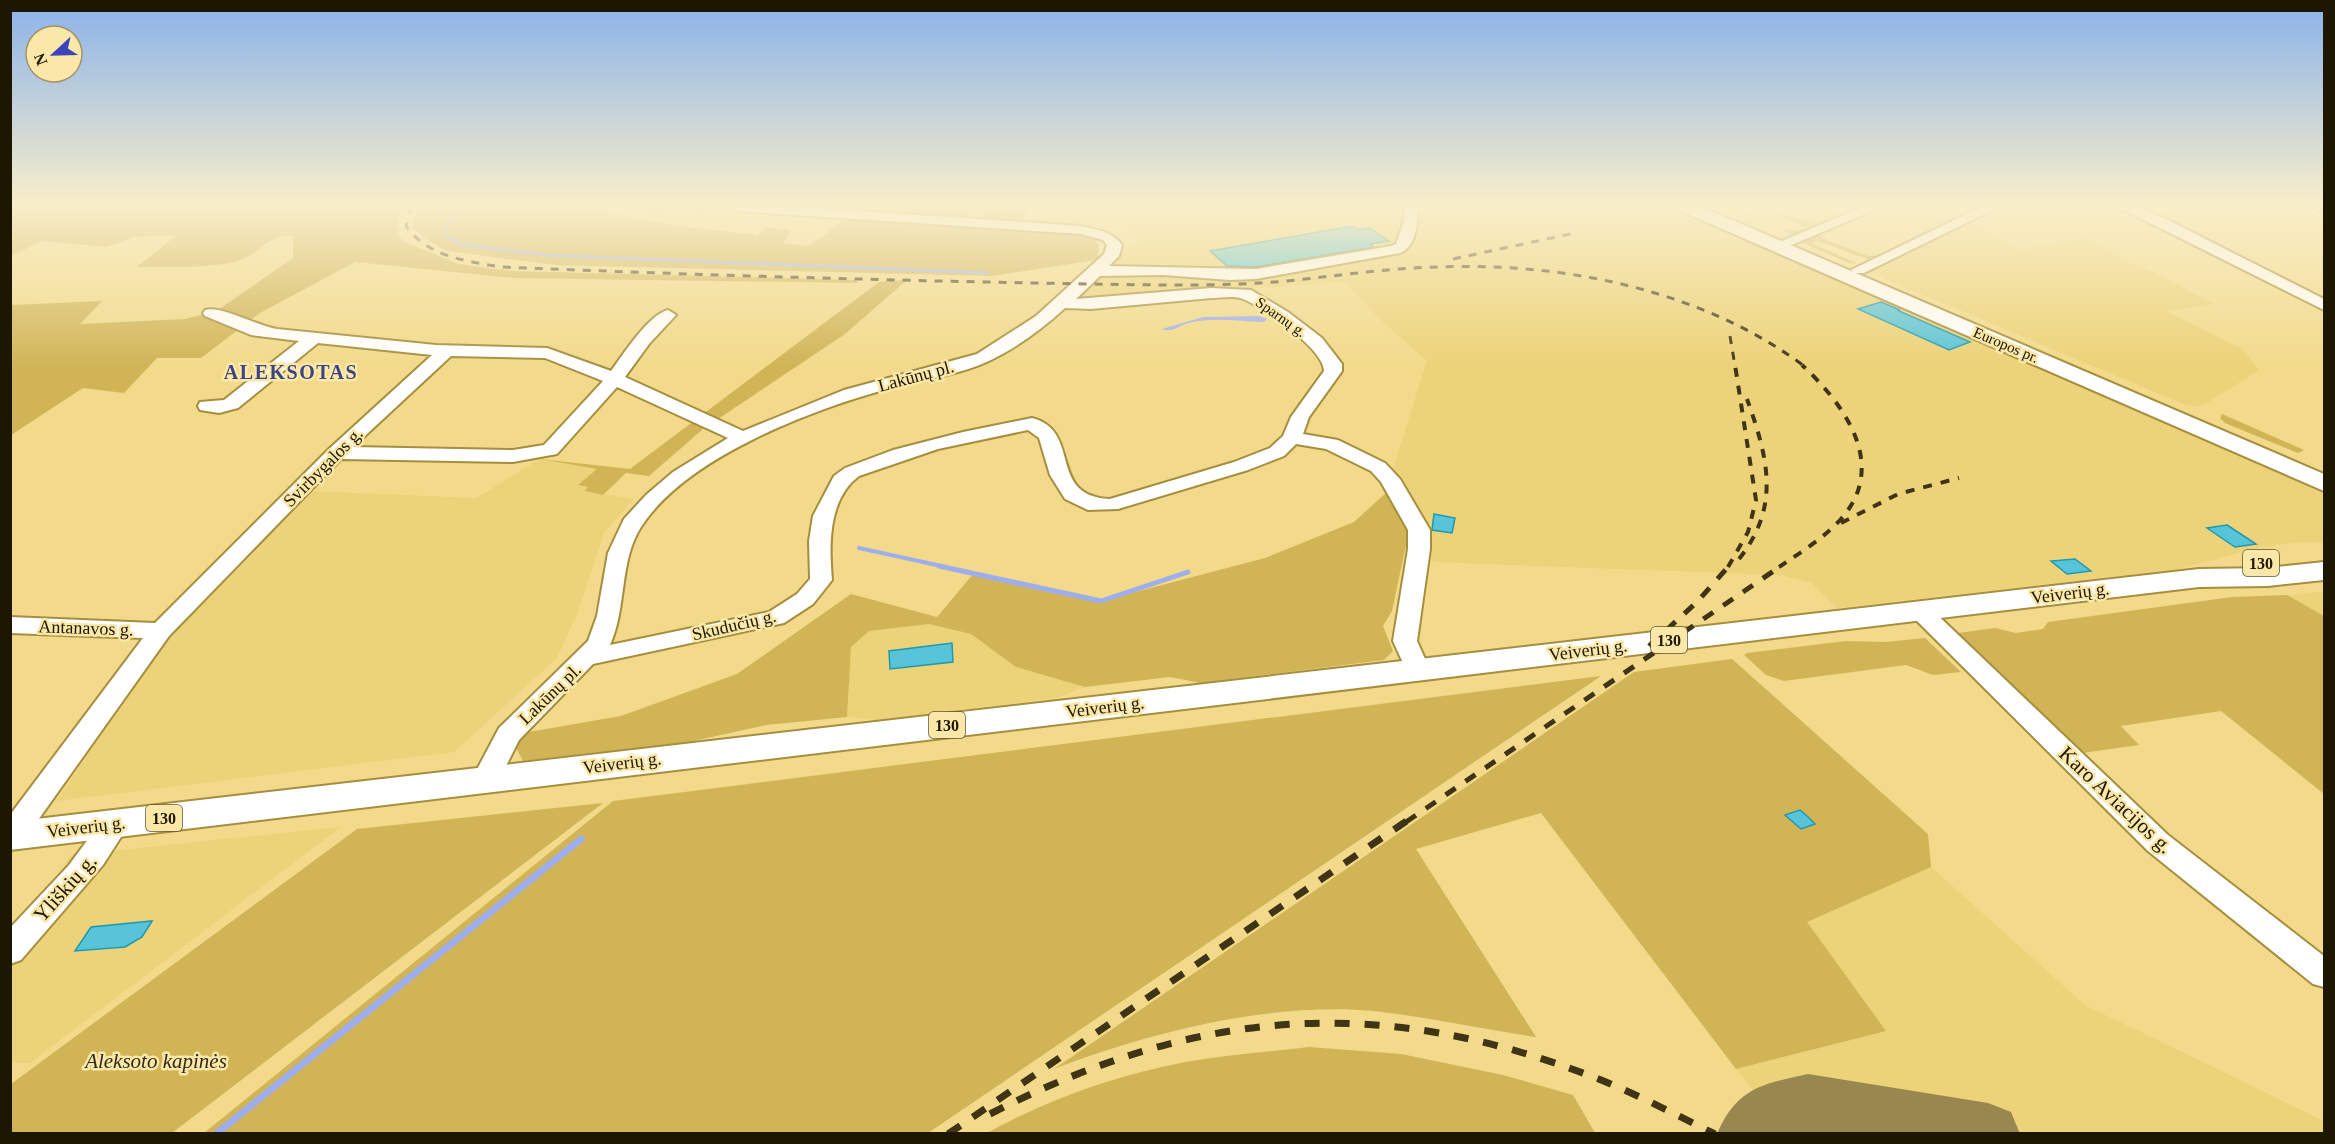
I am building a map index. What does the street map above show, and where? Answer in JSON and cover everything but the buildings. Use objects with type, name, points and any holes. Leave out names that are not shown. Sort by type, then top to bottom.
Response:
[{"type":"main road","name":"Europos pr.","points":[[1810,260],[2194,419],[2325,468]]},
{"type":"main road","name":"Europos pr.","points":[[1835,260],[2194,419],[2325,483]]},
{"type":"main road","points":[[1827,268],[1850,272],[1858,270]]},
{"type":"main road","name":"Veiverių g.","points":[[2199,578],[2249,564],[2325,555]]},
{"type":"main road","name":"Veiverių g.","points":[[11,836],[2199,578],[2268,577],[2325,571]]},
{"type":"street","name":"Lakūnų pl.","points":[[486,779],[508,735],[589,657],[607,630],[614,568],[622,542],[634,522],[667,488],[743,438],[827,402],[990,354],[1021,334],[1059,303],[1105,260]]},
{"type":"street","points":[[1095,271],[1162,270],[1230,275],[1256,274],[1335,260]]},
{"type":"street","points":[[1858,270],[1878,260]]},
{"type":"street","points":[[2238,260],[2325,305]]},
{"type":"street","name":"Sparnų g.","points":[[1024,425],[1037,425],[1048,435],[1060,475],[1072,495],[1079,501],[1097,505],[1125,501],[1241,466],[1277,452],[1292,438],[1300,417],[1334,371],[1333,364],[1309,336],[1262,302],[1245,293],[1227,292],[1091,304],[1059,303]]},
{"type":"street","points":[[211,313],[257,331],[314,338],[447,350],[547,353],[614,379],[743,438]]},
{"type":"street","points":[[336,453],[513,456],[539,454],[550,450],[614,379],[643,340],[668,315]]},
{"type":"street","points":[[207,406],[219,407],[231,404],[314,338]]},
{"type":"street","name":"Svirbygalos g.","points":[[11,836],[161,631],[336,453],[447,350]]},
{"type":"street","name":"Skudučių g.","points":[[589,657],[776,618],[805,599],[821,580],[818,545],[822,522],[846,474],[887,458],[1024,425]]},
{"type":"street","points":[[1292,438],[1331,444],[1378,467],[1390,478],[1419,530],[1419,549],[1405,641],[1418,670]]},
{"type":"street","name":"Karo Aviacijos g.","points":[[1920,611],[2158,843],[2325,974]]},
{"type":"street","name":"Antanavos g.","points":[[10,625],[161,631]]},
{"type":"street","name":"Yliškių g.","points":[[10,951],[57,895],[87,867],[117,823]]},
{"type":"shaded area","points":[[1114,260],[1804,260],[2324,486],[2324,543],[2303,542],[2261,547],[2178,569],[1837,608],[1812,583],[1782,575],[1433,562],[1393,469],[1427,361],[1383,322],[1344,282],[1072,302]]},
{"type":"shaded area","points":[[1893,260],[2130,260],[2214,304],[2165,311],[2241,348],[2259,370],[2202,406],[2188,406],[1869,272]]},
{"type":"shaded area","points":[[540,459],[598,469],[579,485],[589,487],[586,491],[634,499],[604,533],[578,612],[557,658],[454,752],[56,801],[178,625],[310,491],[476,498]]},
{"type":"shaded area","points":[[2324,591],[2324,616],[2287,596]]},
{"type":"shaded area","points":[[929,624],[971,634],[1016,667],[1085,687],[1056,698],[877,720],[847,717],[851,647],[869,631]]},
{"type":"shaded area","points":[[341,827],[30,1063],[11,1063],[11,937],[48,893],[71,855]]},
{"type":"shaded area","points":[[1931,867],[2085,1005],[2324,1121],[2324,1133],[1787,1133],[1736,1069],[1885,1031],[1806,922]]},
{"type":"green space","points":[[145,260],[239,260],[204,266],[137,267]]},
{"type":"green space","points":[[290,260],[450,260],[459,264],[512,271],[856,280],[858,283],[513,278],[355,262],[260,313],[201,358],[157,358],[124,393],[83,388],[11,435],[11,305],[102,301],[80,324],[186,319],[218,310]]},
{"type":"green space","points":[[519,260],[1093,260],[992,276],[555,265]]},
{"type":"green space","points":[[1858,276],[1865,277],[2178,411],[2171,411]]},
{"type":"green space","points":[[907,280],[845,334],[703,429],[649,476],[626,473],[603,495],[585,491],[588,487],[578,485],[597,469],[540,459],[630,469],[879,282]]},
{"type":"green space","points":[[2222,414],[2304,450],[2298,453],[2225,423],[2220,418]]},
{"type":"green space","points":[[1387,492],[1407,526],[1408,536],[1392,611],[1383,626],[1393,651],[1384,660],[1201,683],[1170,677],[1085,687],[1016,667],[971,634],[929,624],[869,631],[851,647],[847,717],[766,725],[689,742],[523,761],[514,744],[523,733],[621,716],[737,674],[851,594],[937,617],[974,573],[1101,601],[1265,558],[1354,522]]},
{"type":"green space","points":[[2287,595],[2324,616],[2324,794],[2221,711],[2121,726],[2139,745],[2075,754],[1963,645],[1958,633],[1995,628],[2016,633],[2043,629],[2048,622],[2232,597]]},
{"type":"green space","points":[[1925,638],[1961,672],[1933,675],[1906,665],[1784,681],[1766,675],[1744,655],[1846,641],[1886,642]]},
{"type":"green space","points":[[1732,659],[1928,834],[1931,867],[1807,922],[1886,1031],[1736,1069],[1541,813],[1416,849],[1536,1037],[1374,1011],[1335,1009],[1294,1011],[1253,1015],[1169,1032],[1054,1069],[1634,672]]},
{"type":"green space","points":[[1601,676],[928,1133],[204,1133],[613,801]]},
{"type":"green space","name":"Aleksoto kapinės","points":[[603,803],[172,1133],[11,1133],[11,1084],[357,829]]},
{"type":"green space","points":[[1309,1047],[1401,1054],[1503,1075],[1573,1095],[1595,1133],[987,1133],[1059,1099],[1109,1081],[1160,1067],[1232,1055]]},
{"type":"water","points":[[1259,316],[1267,319],[1264,322],[1206,320],[1188,323],[1172,330],[1162,329],[1203,317]]},
{"type":"waterway","points":[[678,260],[988,273]]},
{"type":"waterway","points":[[859,548],[946,567]]},
{"type":"waterway","points":[[939,566],[1101,601],[1188,572]]},
{"type":"waterway","points":[[216,1134],[581,839]]},
{"type":"taxiway","points":[[1749,1134],[1770,1112],[1808,1104],[1988,1134]]},
{"type":"railway","points":[[464,260],[501,267],[665,273],[1160,285],[1270,282],[1419,268],[1486,267],[1534,270],[1582,276],[1630,286],[1677,300],[1722,318],[1764,340],[1804,366]]},
{"type":"railway","points":[[1730,336],[1735,366]]},
{"type":"railway","points":[[1728,567],[1748,532],[1756,500],[1735,365]]},
{"type":"railway","points":[[1779,567],[1819,539],[1841,519],[1855,498],[1861,478],[1861,457],[1855,436],[1833,398],[1802,365]]},
{"type":"railway","points":[[1739,559],[1761,520],[1766,501],[1765,462],[1761,441],[1747,399]]},
{"type":"railway","points":[[1841,523],[1898,494],[1959,478]]},
{"type":"railway","points":[[1649,646],[1697,602],[1729,566]]},
{"type":"railway","points":[[1406,822],[1781,566]]},
{"type":"railway","points":[[948,1134],[1408,820]]},
{"type":"railway","points":[[990,1114],[1067,1079],[1141,1052],[1215,1034],[1289,1024],[1363,1024],[1438,1033],[1516,1051],[1611,1084],[1715,1134]]},
{"type":"district","name":"ALEKSOTAS","points":[[291,372]]}]
